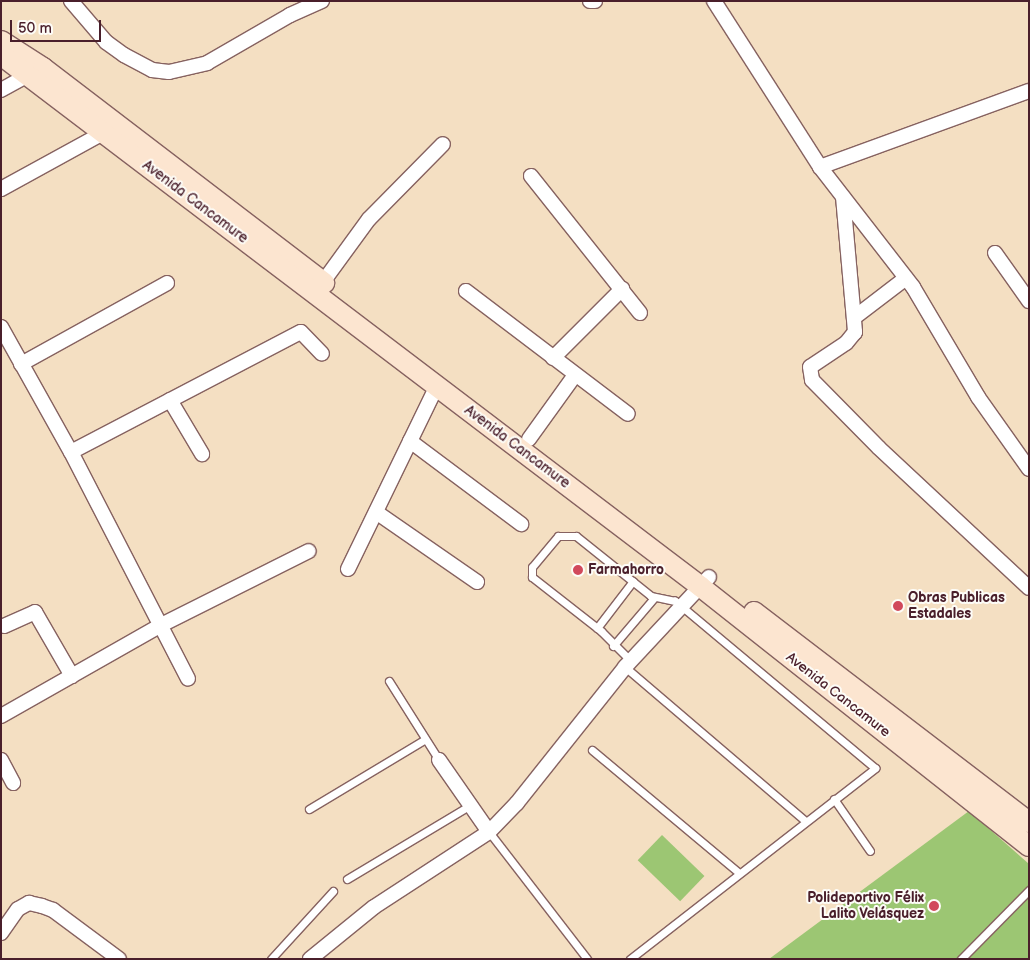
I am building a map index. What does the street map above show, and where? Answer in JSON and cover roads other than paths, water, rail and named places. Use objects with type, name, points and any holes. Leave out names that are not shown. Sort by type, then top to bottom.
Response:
[{"type":"main road","name":"Avenida Cancamure","points":[[1,41],[35,72],[437,386],[1029,822]]},
{"type":"main road","name":"Avenida Cancamure","points":[[1,55],[35,72]]},
{"type":"main road","name":"Avenida Cancamure","points":[[110,129],[323,282],[529,439],[1029,846]]},
{"type":"street","points":[[71,1],[106,42],[124,55],[152,70],[169,72],[207,63],[290,15],[322,1]]},
{"type":"street","points":[[590,1],[595,1]]},
{"type":"street","points":[[714,1],[820,167],[906,278],[978,397],[1029,469]]},
{"type":"street","points":[[1,90],[35,72]]},
{"type":"street","points":[[820,167],[1029,91]]},
{"type":"street","points":[[1,189],[110,129]]},
{"type":"street","points":[[323,282],[369,218],[443,144]]},
{"type":"street","points":[[531,176],[640,313]]},
{"type":"street","points":[[843,197],[855,317],[853,336],[810,367],[812,380],[880,448],[1029,588]]},
{"type":"street","points":[[995,253],[1029,301]]},
{"type":"street","points":[[855,317],[906,278]]},
{"type":"street","points":[[22,364],[168,283]]},
{"type":"street","points":[[554,358],[622,289]]},
{"type":"street","points":[[466,291],[628,414]]},
{"type":"street","points":[[1,327],[71,452],[188,679]]},
{"type":"street","points":[[71,452],[301,332],[322,354]]},
{"type":"street","points":[[529,439],[575,375]]},
{"type":"street","points":[[348,569],[437,386]]},
{"type":"street","points":[[170,400],[202,454]]},
{"type":"street","points":[[410,440],[521,524]]},
{"type":"street","points":[[376,512],[477,582]]},
{"type":"street","points":[[1,716],[161,625],[309,551]]},
{"type":"street","points":[[310,959],[374,907],[489,832],[517,803],[628,664],[705,582]]},
{"type":"street","points":[[4,626],[36,612],[72,676]]},
{"type":"street","points":[[1,760],[13,783]]},
{"type":"street","points":[[438,760],[489,832]]},
{"type":"street","points":[[1,934],[18,909],[29,903],[53,910],[119,959]]},
{"type":"lane","points":[[630,959],[875,768],[675,601],[654,598],[570,534],[558,536],[532,567],[532,577],[597,628],[628,664],[805,821]]},
{"type":"lane","points":[[597,628],[633,581]]},
{"type":"lane","points":[[613,646],[654,598]]},
{"type":"lane","points":[[389,681],[438,760]]},
{"type":"lane","points":[[309,809],[424,740]]},
{"type":"lane","points":[[592,750],[739,873]]},
{"type":"lane","points":[[834,800],[870,851]]},
{"type":"lane","points":[[347,879],[469,806]]},
{"type":"lane","points":[[489,832],[588,959]]},
{"type":"lane","points":[[271,959],[333,890]]},
{"type":"lane","points":[[961,959],[1029,890]]},
{"type":"place","name":"Farmahorro","points":[[578,570]]},
{"type":"place","name":"Obras Publicas Estadales","points":[[898,606]]},
{"type":"place","name":"Polideportivo Félix Lalito Velásquez","points":[[934,906]]}]
